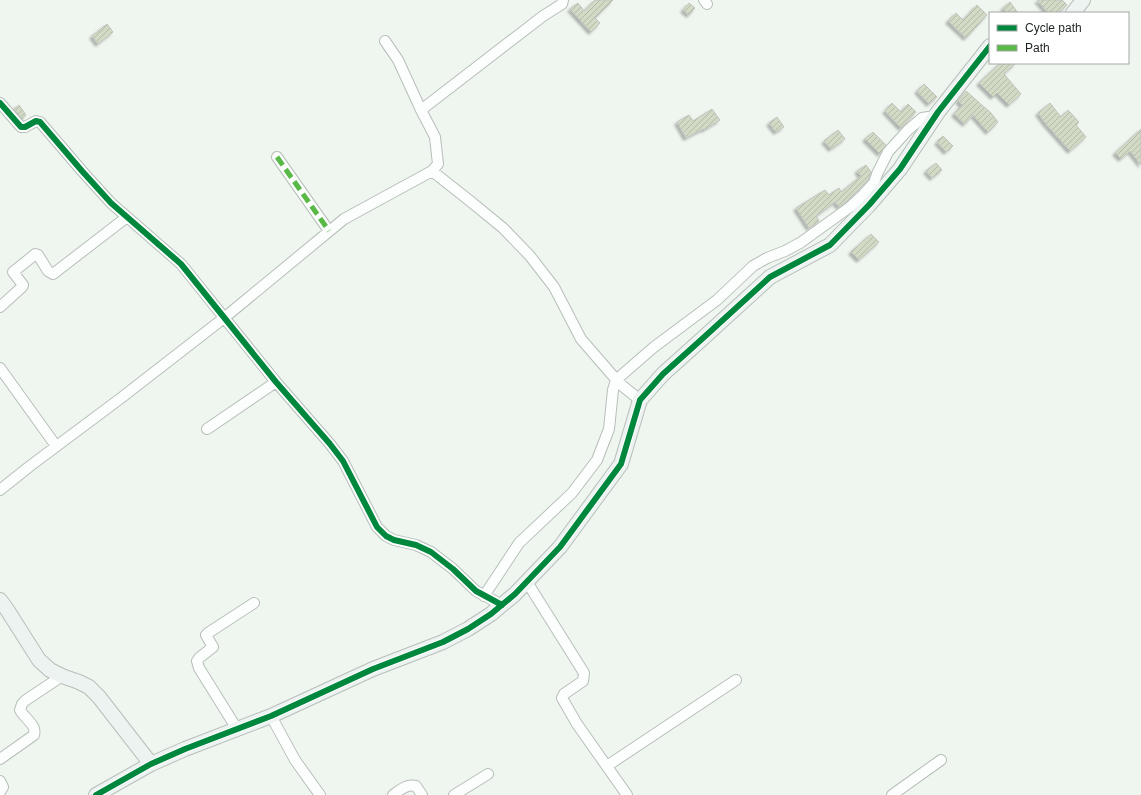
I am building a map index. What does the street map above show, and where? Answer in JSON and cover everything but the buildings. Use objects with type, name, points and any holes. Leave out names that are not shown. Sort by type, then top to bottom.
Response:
[{"type":"street","points":[[421,110],[543,16],[562,4],[563,0]]},
{"type":"street","points":[[1074,12],[1083,0]]},
{"type":"street","points":[[0,490],[56,446],[116,403],[224,318],[344,218],[432,171],[438,164],[435,137],[398,60],[385,40]]},
{"type":"street","points":[[96,795],[113,791],[151,764],[185,749],[271,716],[373,669],[443,642],[468,629],[502,605],[527,582],[560,546],[621,464],[640,400],[663,374],[770,277],[830,244],[869,205],[900,169],[935,116],[989,47]]},
{"type":"street","points":[[0,103],[21,127],[25,128],[36,121],[40,122],[97,188],[127,217],[181,264],[276,382],[343,461],[378,527],[386,536],[394,540],[416,545],[430,552],[453,569],[472,588],[502,605]]},
{"type":"street","points":[[484,596],[519,543],[572,493],[597,460],[609,429],[613,390],[616,380],[654,347],[717,300],[754,266],[767,258],[800,243],[850,207],[874,183],[888,152],[908,130],[922,118],[935,116]]},
{"type":"street","points":[[277,157],[329,231]]},
{"type":"street","points":[[432,171],[503,228],[530,256],[554,287],[581,339],[616,380],[640,400]]},
{"type":"street","points":[[0,306],[23,285],[13,272],[35,254],[38,255],[48,271],[52,274],[127,217]]},
{"type":"street","points":[[0,368],[56,446]]},
{"type":"street","points":[[207,429],[276,382]]},
{"type":"street","points":[[527,582],[584,673],[583,681],[564,694],[562,698],[577,724],[627,795]]},
{"type":"street","points":[[237,729],[196,661],[213,647],[206,635],[254,603]]},
{"type":"street","points":[[2,607],[39,660],[50,670],[89,687],[99,697],[151,764]]},
{"type":"street","points":[[0,759],[34,735],[36,730],[24,717],[20,710],[22,704],[62,676]]},
{"type":"street","points":[[607,766],[736,680]]},
{"type":"street","points":[[271,716],[295,760],[320,795]]},
{"type":"street","points":[[892,795],[941,760]]},
{"type":"street","points":[[454,795],[488,774]]},
{"type":"street","points":[[0,781],[3,787],[0,792]]},
{"type":"street","points":[[393,795],[406,786],[412,785],[416,786],[422,795]]},
{"type":"marked path","points":[[277,157],[329,231]]},
{"type":"cycle path","points":[[96,795],[151,764],[185,749],[271,716],[373,669],[443,642],[468,629],[491,614],[515,594],[560,547],[621,464],[640,400],[663,374],[770,277],[830,245],[869,205],[900,169],[938,112],[989,47]]},
{"type":"cycle path","points":[[0,103],[21,127],[25,127],[36,121],[40,122],[111,203],[181,264],[276,382],[343,461],[377,527],[386,536],[394,540],[416,545],[431,552],[453,569],[476,591],[502,605]]}]
